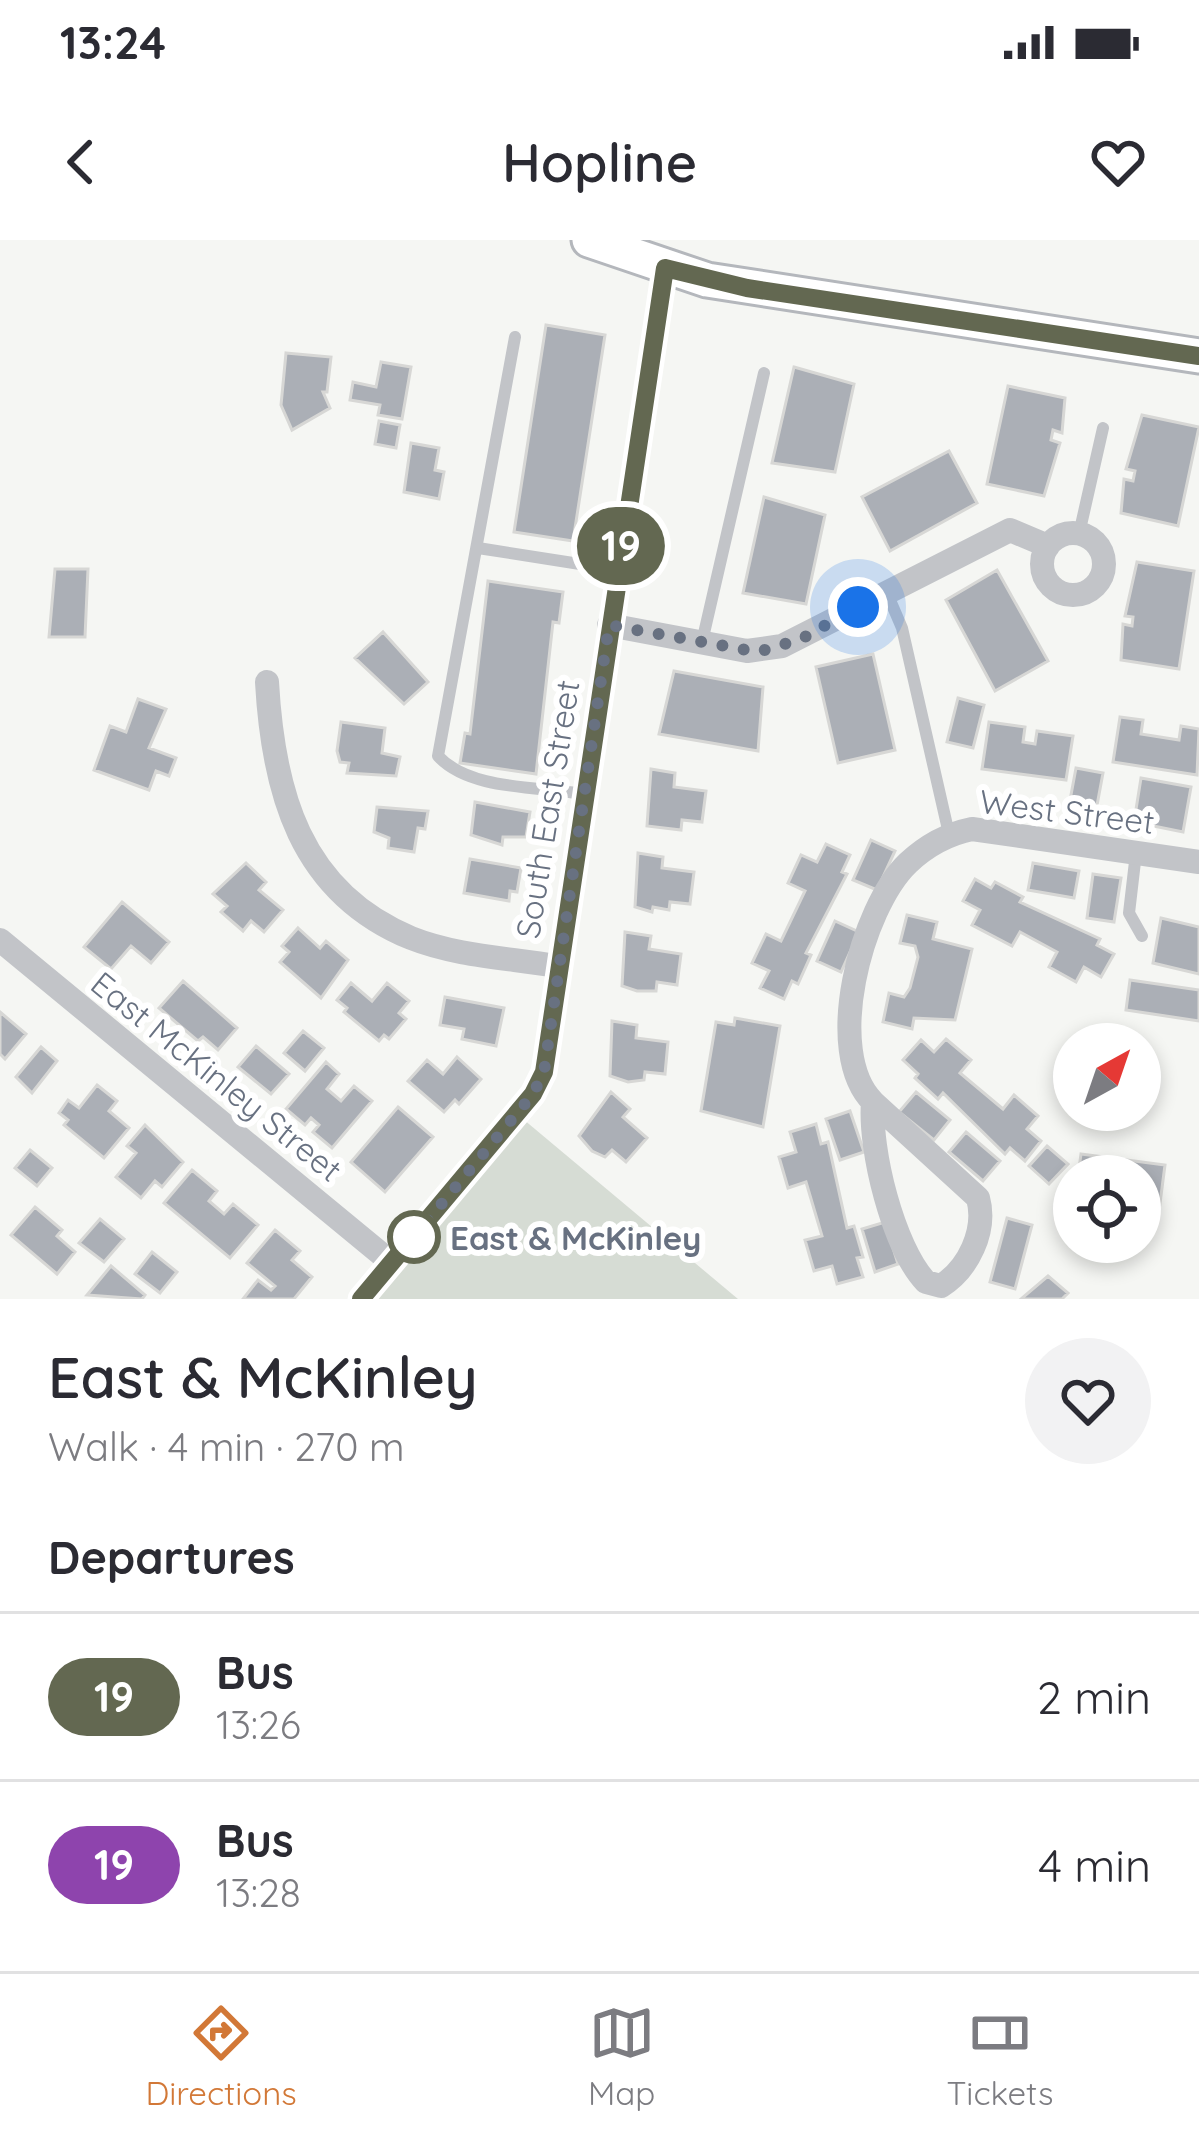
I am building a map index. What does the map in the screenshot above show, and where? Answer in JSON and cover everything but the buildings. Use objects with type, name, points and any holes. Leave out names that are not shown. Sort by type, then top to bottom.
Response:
[{"type":"street","points":[[589,240],[665,268],[747,288],[1199,356]]},
{"type":"street","name":"South East Street","points":[[361,1299],[533,1094],[548,1052],[556,966],[665,268]]},
{"type":"street","points":[[609,625],[758,652],[782,646],[1010,530],[1048,545]]},
{"type":"street","points":[[1064,534],[1079,534],[1093,540],[1103,556],[1102,576],[1088,591],[1067,594],[1050,584],[1042,565],[1048,545],[1064,534]]},
{"type":"street","points":[[267,682],[270,745],[281,799],[304,846],[346,895],[412,938],[556,966]]},
{"type":"street","name":"West Street","points":[[873,1102],[870,1136],[906,1251],[926,1282],[941,1286],[957,1276],[969,1258],[981,1210],[978,1198],[860,1089],[847,1058],[851,998],[887,892],[907,864],[949,834],[972,829],[1199,862]]},
{"type":"street","name":"East McKinley Street","points":[[0,940],[392,1263]]},
{"type":"lane","points":[[514,337],[438,756],[486,780],[583,794]]},
{"type":"lane","points":[[701,643],[764,373]]},
{"type":"lane","points":[[1079,534],[1103,428]]},
{"type":"lane","points":[[478,548],[618,570]]},
{"type":"lane","points":[[887,592],[907,647],[949,834]]},
{"type":"lane","points":[[1136,852],[1129,913],[1142,936]]},
{"type":"shaded area","points":[[517,1114],[738,1299],[360,1299]]},
{"type":"bus line","name":"19","points":[[361,1299],[533,1094],[544,1072],[556,966],[665,268],[747,288],[1199,356]]},
{"type":"place","name":"East & McKinley","points":[[414,1237]]},
{"type":"route","points":[[414,1237],[533,1094],[544,1072],[609,625],[758,652],[801,639],[858,607]]}]
